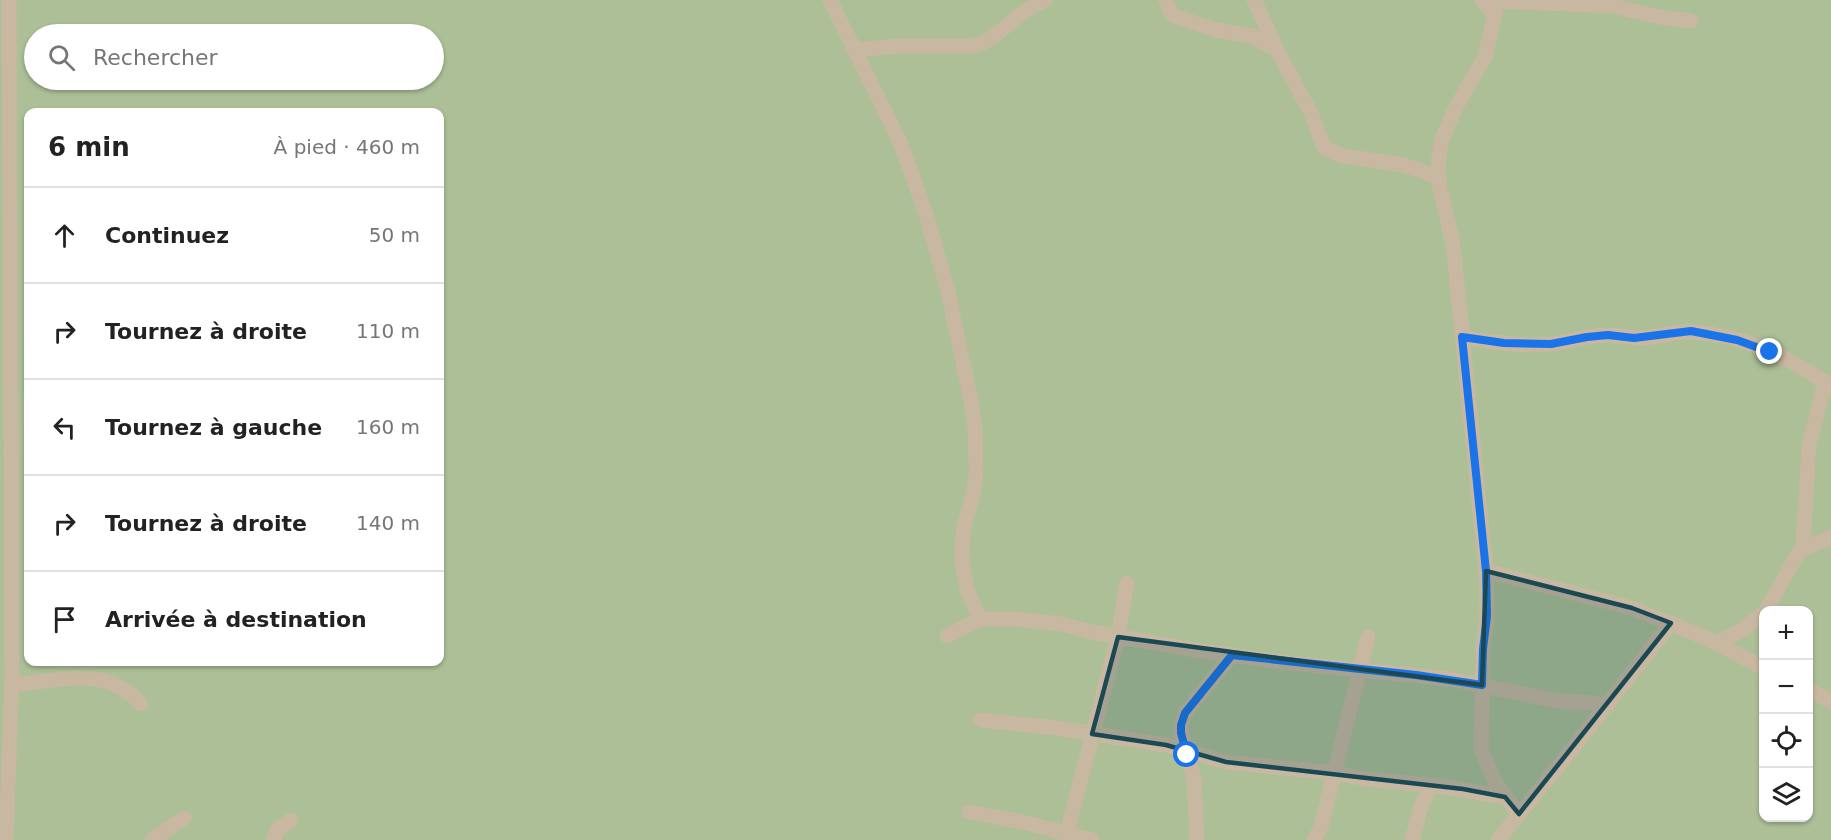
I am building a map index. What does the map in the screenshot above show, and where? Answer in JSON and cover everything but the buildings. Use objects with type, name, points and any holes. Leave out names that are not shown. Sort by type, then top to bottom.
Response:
[{"type":"street","points":[[6,840],[12,685],[9,0]]},
{"type":"street","points":[[830,0],[912,171],[938,256],[959,340],[971,401],[976,453],[974,490],[963,530],[962,561],[967,590],[980,620]]},
{"type":"street","points":[[854,50],[900,46],[980,44],[989,41],[1020,15],[1045,0]]},
{"type":"street","points":[[1166,0],[1174,16],[1216,30],[1252,36],[1277,50]]},
{"type":"street","points":[[1254,0],[1277,50],[1311,113],[1322,144],[1328,151],[1343,156],[1404,165],[1438,177]]},
{"type":"street","points":[[1482,0],[1497,5],[1613,6],[1659,17],[1691,21]]},
{"type":"street","points":[[1497,5],[1485,57],[1456,107],[1442,139],[1438,177],[1452,237],[1486,571],[1487,616],[1483,649],[1481,749],[1495,783],[1519,814]]},
{"type":"street","points":[[1462,337],[1504,343],[1551,344],[1608,335],[1634,338],[1691,331],[1737,340],[1770,352],[1798,364],[1828,385],[1809,445],[1805,526],[1801,549],[1768,606]]},
{"type":"street","points":[[1801,549],[1831,537]]},
{"type":"street","points":[[1486,571],[1632,608],[1716,643],[1759,665]]},
{"type":"street","points":[[1066,837],[1118,637],[1127,583]]},
{"type":"street","points":[[1716,643],[1727,639],[1759,618]]},
{"type":"street","points":[[947,636],[980,620],[1015,619],[1061,624],[1118,637],[1232,655],[1438,678],[1557,701],[1609,704]]},
{"type":"street","points":[[1498,840],[1609,704],[1671,623]]},
{"type":"street","points":[[1314,840],[1321,827],[1368,637]]},
{"type":"street","points":[[1197,840],[1194,778],[1181,725],[1185,713],[1232,655]]},
{"type":"street","points":[[12,685],[71,678],[99,679],[123,688],[141,705]]},
{"type":"street","points":[[1813,692],[1831,700]]},
{"type":"street","points":[[981,720],[1092,734],[1186,750],[1226,762],[1334,773],[1505,797]]},
{"type":"street","points":[[1412,840],[1420,810],[1430,786]]},
{"type":"street","points":[[969,812],[1066,837],[1092,840]]},
{"type":"street","points":[[152,840],[184,818]]},
{"type":"street","points":[[273,840],[278,829],[291,820]]},
{"type":"highlighted area","points":[[1486,571],[1632,608],[1671,623],[1519,814],[1505,797],[1463,789],[1226,762],[1166,745],[1092,734],[1118,637],[1482,685]]},
{"type":"green space","points":[[0,0],[1831,0],[1831,840],[0,840]]},
{"type":"route","points":[[1187,755],[1181,733],[1185,713],[1232,655],[1416,675],[1482,685],[1487,616],[1486,571],[1462,337],[1504,343],[1551,344],[1608,335],[1634,338],[1691,331],[1737,340],[1770,352]]}]
